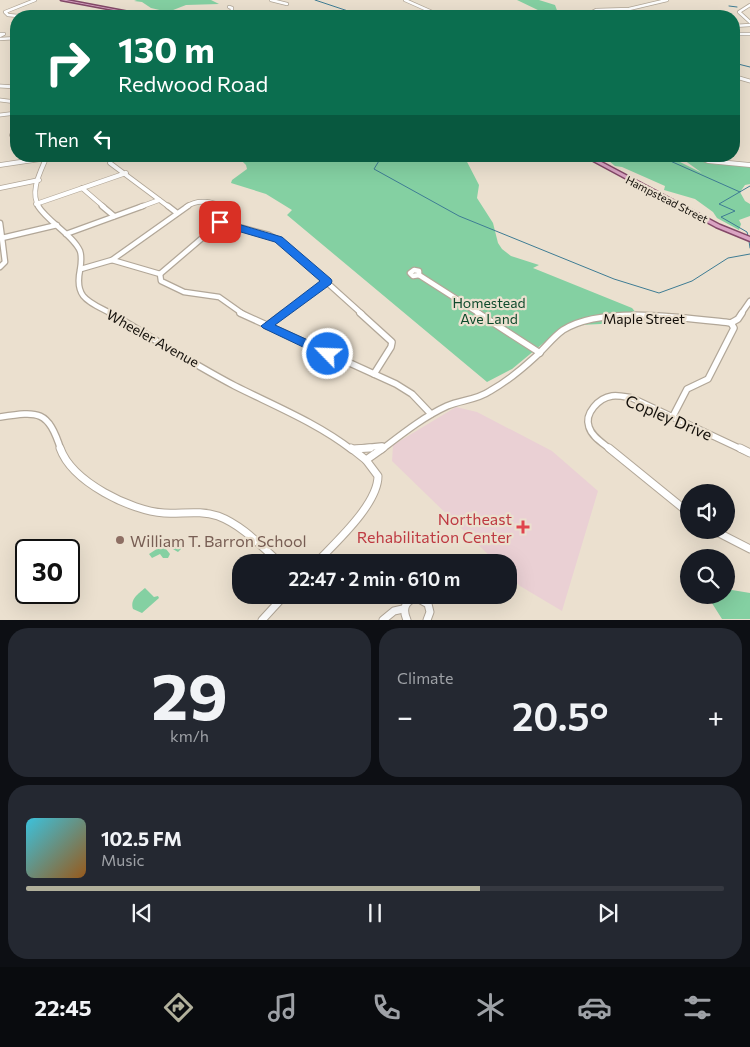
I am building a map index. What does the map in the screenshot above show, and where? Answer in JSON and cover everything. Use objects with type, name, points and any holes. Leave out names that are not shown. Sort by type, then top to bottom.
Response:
[{"type":"main road","points":[[62,0],[116,10]]},
{"type":"main road","name":"Hampstead Street","points":[[597,162],[718,226],[750,239]]},
{"type":"street","points":[[10,10],[35,0]]},
{"type":"street","points":[[271,0],[287,4]]},
{"type":"street","points":[[404,0],[427,10]]},
{"type":"street","points":[[598,10],[629,9],[667,0]]},
{"type":"street","points":[[749,22],[740,14],[740,10],[750,5]]},
{"type":"street","points":[[229,7],[232,8],[232,10]]},
{"type":"street","points":[[0,165],[18,162]]},
{"type":"street","points":[[45,162],[34,196],[36,204],[126,173]]},
{"type":"street","points":[[711,162],[737,162],[750,165]]},
{"type":"street","points":[[110,163],[126,173],[177,213]]},
{"type":"street","points":[[0,188],[39,180]]},
{"type":"street","points":[[82,188],[114,216]]},
{"type":"street","points":[[66,234],[159,200]]},
{"type":"street","points":[[80,269],[112,260],[177,213],[197,201],[228,207],[231,210],[220,222],[160,274],[160,280],[169,286],[190,294],[219,298],[236,311],[374,374],[408,391],[432,414]]},
{"type":"street","name":"Wheeler Avenue","points":[[36,204],[80,251],[77,288],[86,300],[234,385],[289,412],[352,449],[366,460]]},
{"type":"street","points":[[220,222],[279,240],[327,281],[392,342],[374,374]]},
{"type":"street","points":[[0,223],[1,245],[5,262],[0,267]]},
{"type":"street","points":[[2,238],[56,225]]},
{"type":"street","points":[[112,260],[160,274]]},
{"type":"street","points":[[419,276],[540,353]]},
{"type":"street","points":[[267,326],[327,281]]},
{"type":"street","points":[[673,416],[687,389],[708,379],[734,328],[731,323],[738,320],[749,306]]},
{"type":"street","name":"Maple Street","points":[[366,460],[432,414],[450,405],[480,397],[491,390],[540,353],[566,328],[583,321],[596,318],[670,316],[731,323]]},
{"type":"street","name":"Copley Drive","points":[[680,505],[589,430],[587,420],[591,410],[599,401],[606,396],[615,395],[632,398],[750,453]]},
{"type":"street","points":[[0,417],[26,413],[46,418],[54,426],[62,456],[68,463],[121,502],[153,512],[204,513],[220,516],[236,525],[270,554]]},
{"type":"street","points":[[352,449],[385,446]]},
{"type":"street","points":[[324,554],[351,525],[375,492],[378,477],[375,470],[366,460]]},
{"type":"street","points":[[730,539],[750,549]]},
{"type":"street","points":[[403,610],[410,599],[421,599],[429,608],[427,620]]},
{"type":"street","points":[[262,620],[277,604]]},
{"type":"street","points":[[383,620],[394,610],[403,610]]},
{"type":"street","points":[[403,610],[407,620]]},
{"type":"shaded area","name":"Northeast Rehabilitation Center","points":[[456,407],[477,412],[552,451],[598,491],[562,611],[517,583],[517,554],[488,554],[392,461],[393,445]]},
{"type":"green space","points":[[211,0],[219,4],[186,5],[173,10],[160,10],[151,8],[142,2],[134,1]]},
{"type":"green space","points":[[517,0],[539,0],[555,5],[557,10],[538,10]]},
{"type":"green space","name":"Homestead Ave Land","points":[[243,162],[467,162],[479,185],[477,198],[493,223],[498,243],[502,249],[511,256],[539,265],[533,268],[632,308],[644,322],[579,325],[552,336],[512,369],[487,382],[287,215],[292,210],[266,194],[231,183],[232,180],[247,169]]},
{"type":"green space","points":[[610,162],[680,162],[702,173],[687,162],[750,166],[750,184],[745,185],[740,192],[745,201],[750,204],[750,216],[739,220],[741,224],[739,230],[717,218],[713,212],[695,199],[664,190],[665,186],[622,167],[615,166]]},
{"type":"green space","points":[[166,543],[182,548],[178,552],[171,548],[166,549],[170,554],[168,558],[163,558],[160,554],[152,558],[149,554]]},
{"type":"green space","points":[[145,588],[154,597],[158,596],[159,598],[142,613],[133,609],[132,605],[135,597]]},
{"type":"green space","points":[[735,590],[750,593],[750,619],[722,619],[713,604],[735,604]]},
{"type":"waterway","points":[[315,0],[345,10]]},
{"type":"waterway","points":[[729,6],[737,7]]},
{"type":"waterway","points":[[740,64],[750,67]]},
{"type":"waterway","points":[[378,162],[374,169],[459,216],[614,279],[659,293],[692,281],[728,258],[750,254]]},
{"type":"waterway","points":[[672,162],[740,192]]},
{"type":"waterway","points":[[740,192],[750,186]]},
{"type":"waterway","points":[[740,192],[719,204],[735,211],[721,217],[747,232],[748,236]]},
{"type":"waterway","points":[[749,241],[750,248]]},
{"type":"place","name":"Northeast Rehabilitation Center","points":[[523,527]]},
{"type":"place","name":"William T. Barron School","points":[[120,540]]},
{"type":"route","points":[[220,222],[262,233],[279,240],[327,281],[267,326],[328,354]]}]
